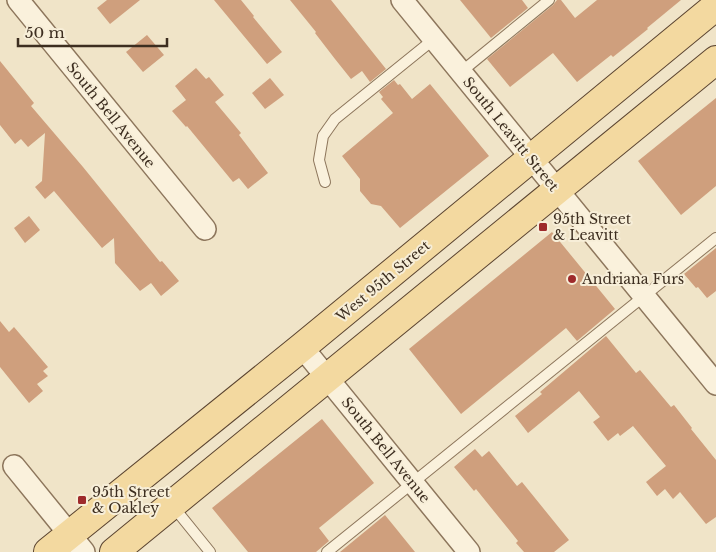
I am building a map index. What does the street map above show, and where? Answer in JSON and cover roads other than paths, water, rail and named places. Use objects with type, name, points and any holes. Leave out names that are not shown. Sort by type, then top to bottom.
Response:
[{"type":"main road","name":"West 95th Street","points":[[48,552],[77,543],[302,347],[716,6]]},
{"type":"main road","points":[[114,552],[716,60]]},
{"type":"street","name":"South Bell Avenue","points":[[18,0],[205,229]]},
{"type":"street","name":"South Leavitt Street","points":[[402,0],[716,384]]},
{"type":"street","name":"South Bell Avenue","points":[[302,347],[469,552]]},
{"type":"street","points":[[10,467],[77,543]]},
{"type":"lane","points":[[461,72],[549,0]]},
{"type":"lane","points":[[325,182],[319,160],[323,136],[335,119],[434,39]]},
{"type":"lane","points":[[327,552],[716,238]]},
{"type":"lane","points":[[171,505],[210,552]]},
{"type":"place","name":"95th Street & Leavitt","points":[[543,227]]},
{"type":"place","name":"Andriana Furs","points":[[572,279]]},
{"type":"place","name":"95th Street & Oakley","points":[[82,500]]}]
